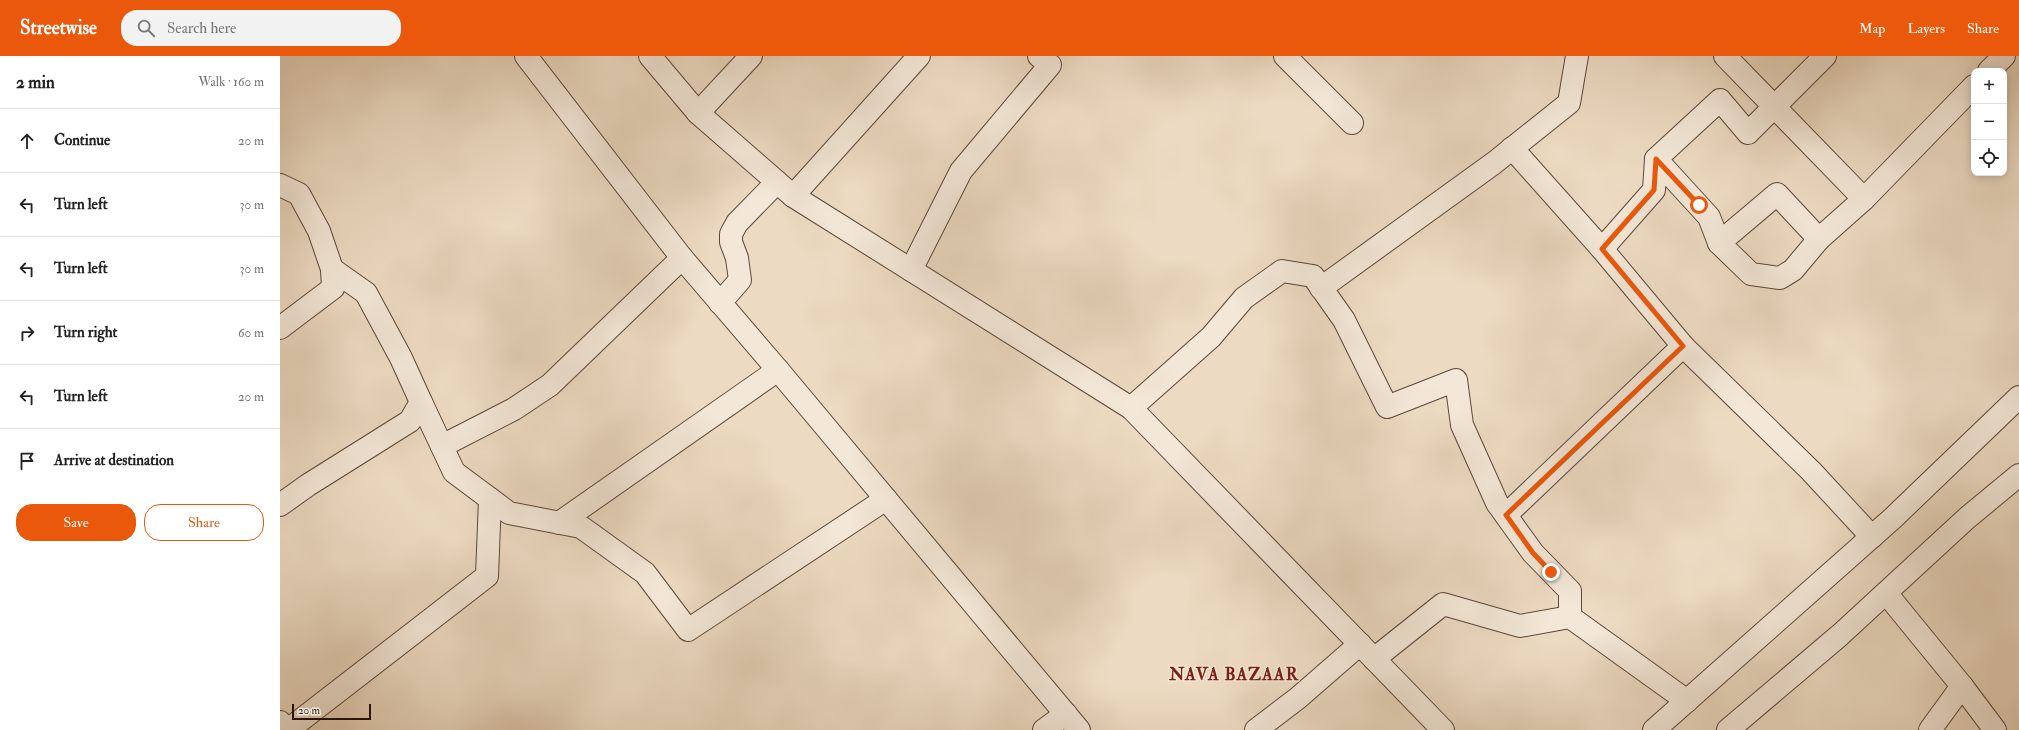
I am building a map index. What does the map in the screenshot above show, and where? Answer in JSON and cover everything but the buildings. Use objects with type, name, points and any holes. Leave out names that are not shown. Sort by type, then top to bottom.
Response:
[{"type":"street","points":[[526,56],[682,258],[778,370],[1072,722],[1044,730]]},
{"type":"street","points":[[650,56],[698,113],[793,196],[1132,408],[1443,730]]},
{"type":"street","points":[[698,113],[751,56]]},
{"type":"street","points":[[793,196],[919,56]]},
{"type":"street","points":[[1285,56],[1352,123]]},
{"type":"street","points":[[1321,288],[1512,148],[1569,103],[1576,56]]},
{"type":"street","points":[[1725,56],[1864,199]]},
{"type":"street","points":[[1602,249],[1654,190],[1656,159],[1720,100],[1748,133],[1775,108],[1825,56]]},
{"type":"street","points":[[1992,68],[2004,56]]},
{"type":"street","points":[[911,270],[961,171],[1049,59]]},
{"type":"street","points":[[1656,159],[1709,217],[1719,243],[1751,274],[1780,278],[1793,270],[1819,239],[1864,199],[1971,89]]},
{"type":"street","points":[[1512,148],[1602,249],[1683,346],[1801,460],[1872,537]]},
{"type":"street","points":[[720,303],[740,280],[737,258],[731,242],[730,234],[737,223],[777,182]]},
{"type":"street","points":[[280,185],[299,194],[319,231],[332,270],[333,288],[280,328]]},
{"type":"street","points":[[1719,243],[1777,194],[1819,239]]},
{"type":"street","points":[[442,446],[514,409],[550,385],[682,258]]},
{"type":"street","points":[[332,270],[366,293],[401,358],[454,472],[509,513],[581,527],[645,573],[688,630],[886,499]]},
{"type":"street","points":[[1132,408],[1211,337],[1244,298],[1282,271],[1313,276],[1344,320],[1387,407],[1456,380],[1462,425],[1498,503],[1533,553],[1570,591],[1570,617]]},
{"type":"street","points":[[1506,515],[1683,346]]},
{"type":"street","points":[[559,523],[778,370]]},
{"type":"street","points":[[1654,730],[1872,537],[2019,397]]},
{"type":"street","points":[[280,505],[308,485],[410,421],[421,402]]},
{"type":"street","points":[[1728,730],[1840,635],[1967,518],[2019,475]]},
{"type":"street","points":[[280,722],[288,730],[487,576],[490,500]]},
{"type":"street","points":[[1886,593],[1962,686],[1995,730]]},
{"type":"street","points":[[1256,730],[1298,698],[1367,651],[1443,604],[1520,626],[1570,617],[1686,701]]},
{"type":"street","points":[[1930,730],[1962,686]]},
{"type":"district","name":"NAVA BAZAAR","points":[[1234,674]]},
{"type":"route","points":[[1551,572],[1533,553],[1506,515],[1683,346],[1602,249],[1654,190],[1656,159],[1699,205]]}]
